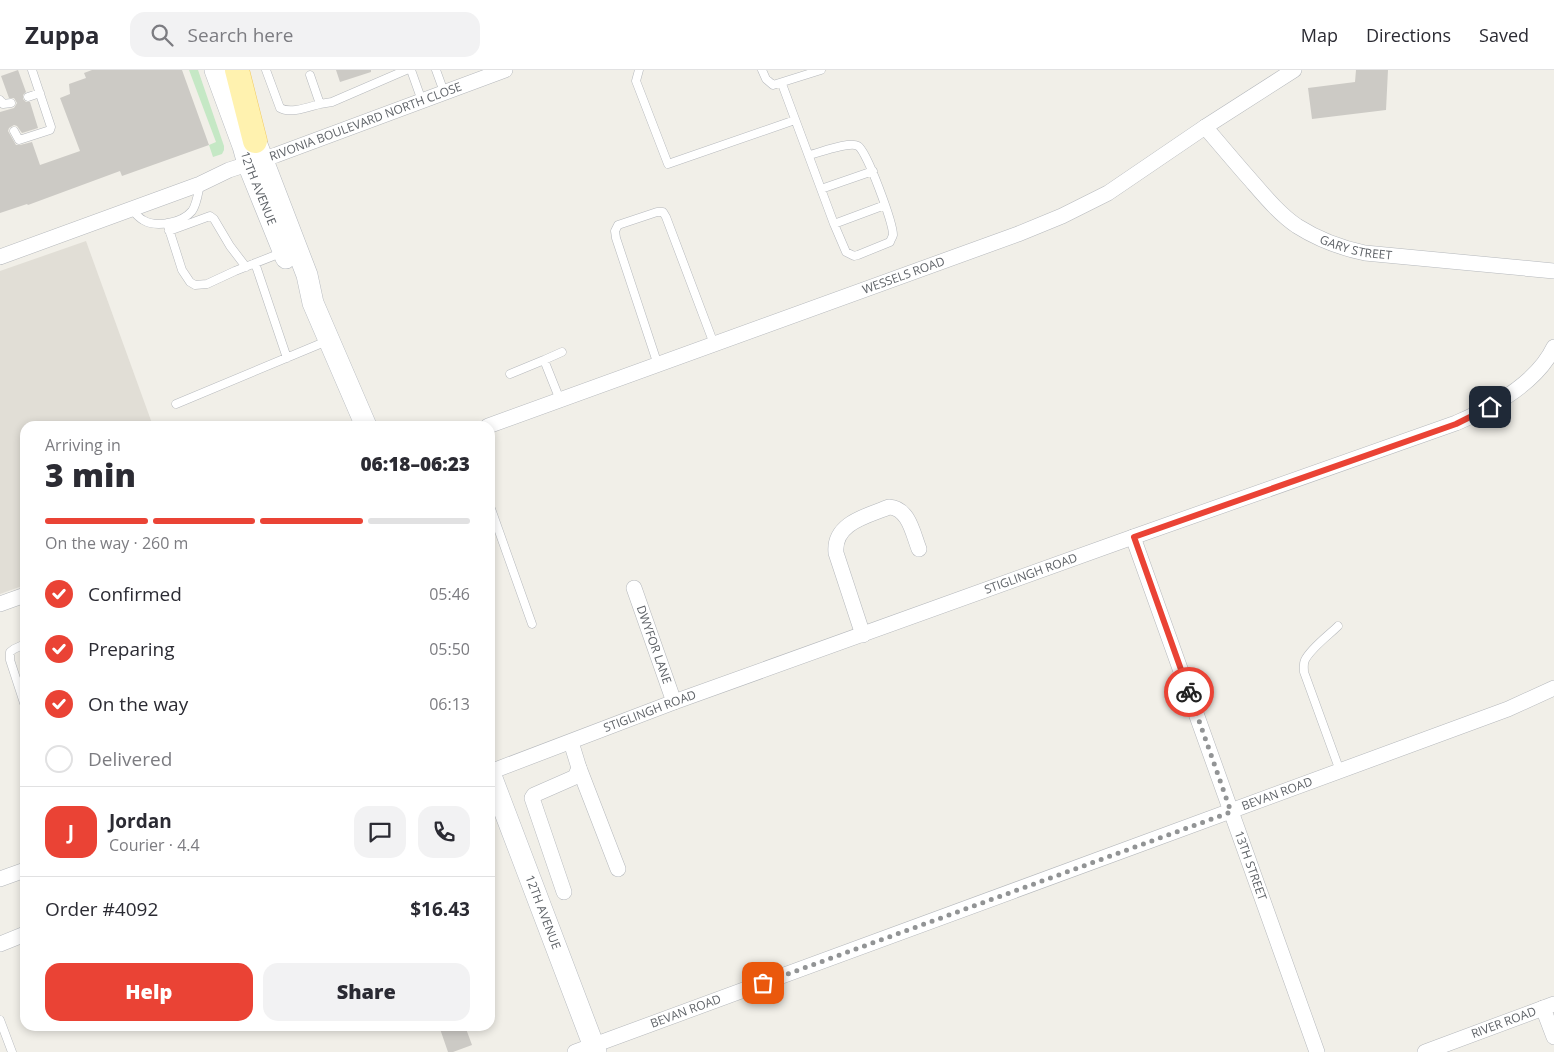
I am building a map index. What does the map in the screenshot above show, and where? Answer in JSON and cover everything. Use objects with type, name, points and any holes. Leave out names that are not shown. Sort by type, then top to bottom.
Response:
[{"type":"main road","name":"12TH AVENUE","points":[[215,70],[243,146],[255,155],[306,274],[313,303],[364,421]]},
{"type":"main road","name":"12TH AVENUE","points":[[229,70],[283,253],[297,281],[313,303]]},
{"type":"main road","points":[[237,70],[255,155]]},
{"type":"main road","name":"12TH AVENUE","points":[[495,787],[588,1050]]},
{"type":"street","name":"RIVONIA BOULEVARD NORTH CLOSE","points":[[0,258],[200,184],[255,155],[422,101],[505,70]]},
{"type":"street","name":"WESSELS ROAD","points":[[495,423],[1018,234],[1062,216],[1108,193],[1204,127],[1294,70]]},
{"type":"street","name":"GARY STREET","points":[[1204,127],[1281,213],[1297,226],[1319,239],[1366,253],[1554,271]]},
{"type":"street","name":"STIGLINGH ROAD","points":[[495,771],[674,702],[1456,424],[1490,407],[1511,393],[1532,376],[1543,364],[1554,347]]},
{"type":"street","points":[[863,635],[836,553],[835,543],[838,536],[855,520],[889,507],[899,510],[907,519],[919,549]]},
{"type":"street","name":"13TH STREET","points":[[1134,537],[1317,1052]]},
{"type":"street","name":"DWYFOR LANE","points":[[634,588],[674,702]]},
{"type":"street","points":[[0,604],[20,597]]},
{"type":"street","name":"BEVAN ROAD","points":[[588,1050],[1508,709],[1554,688]]},
{"type":"street","points":[[571,742],[579,768],[618,869]]},
{"type":"street","points":[[564,892],[532,798],[534,795],[575,777],[579,768]]},
{"type":"street","points":[[0,879],[20,872]]},
{"type":"street","points":[[0,944],[20,936]]},
{"type":"street","points":[[1549,1006],[1554,1037]]},
{"type":"street","name":"RIVER ROAD","points":[[1425,1052],[1549,1006]]},
{"type":"lane","points":[[14,131],[19,140],[50,130],[51,127],[32,70]]},
{"type":"lane","points":[[266,70],[280,108],[288,111],[332,102],[401,71]]},
{"type":"lane","points":[[412,70],[422,101]]},
{"type":"lane","points":[[436,70],[444,92]]},
{"type":"lane","points":[[640,70],[636,81],[668,164],[796,120]]},
{"type":"lane","points":[[762,70],[770,84],[776,85],[821,70]]},
{"type":"lane","points":[[310,75],[320,104]]},
{"type":"lane","points":[[782,84],[834,224],[846,252],[854,256],[890,242],[892,230],[885,206],[873,171],[862,149],[853,144],[809,155]]},
{"type":"lane","points":[[28,97],[40,93]]},
{"type":"lane","points":[[821,189],[873,171]]},
{"type":"lane","points":[[168,227],[191,212],[195,206],[200,184]]},
{"type":"lane","points":[[834,224],[885,206]]},
{"type":"lane","points":[[131,210],[142,220],[168,227],[210,216],[214,218],[230,246],[246,267]]},
{"type":"lane","points":[[658,365],[616,238],[615,231],[618,225],[662,212],[666,217],[714,344]]},
{"type":"lane","points":[[168,227],[182,270],[190,282],[195,285],[207,284],[220,277],[283,253]]},
{"type":"lane","points":[[255,263],[287,358]]},
{"type":"lane","points":[[176,404],[329,340]]},
{"type":"lane","points":[[510,374],[562,352]]},
{"type":"lane","points":[[544,360],[560,400]]},
{"type":"lane","points":[[495,520],[532,624]]},
{"type":"lane","points":[[1338,626],[1313,650],[1303,666],[1340,771]]},
{"type":"lane","points":[[20,646],[10,652],[10,660],[20,691]]},
{"type":"lane","points":[[0,1020],[12,1052]]},
{"type":"shaded area","points":[[86,241],[151,421],[20,421],[20,587],[0,594],[0,271]]},
{"type":"green space","points":[[189,70],[198,70],[224,146],[222,154],[213,157],[209,145],[216,142]]},
{"type":"building","points":[[18,70],[26,92],[23,95],[23,99],[26,102],[30,102],[38,128],[22,133],[14,125],[8,131],[16,145],[32,142],[40,165],[80,151],[60,98],[70,94],[69,84],[86,78],[84,73],[92,70],[182,70],[209,145],[122,176],[120,171],[28,205],[0,213],[0,112],[14,108],[17,103],[14,98],[9,98],[1,76]]},
{"type":"building","points":[[336,70],[371,70],[371,72],[340,82]]},
{"type":"building","points":[[1356,70],[1388,70],[1386,110],[1312,119],[1308,88],[1355,82]]},
{"type":"building","points":[[441,1031],[467,1031],[472,1045],[448,1052]]},
{"type":"way so far","points":[[763,983],[1231,812],[1189,692]]},
{"type":"route","points":[[1189,692],[1134,537],[1456,424],[1490,407]]}]
